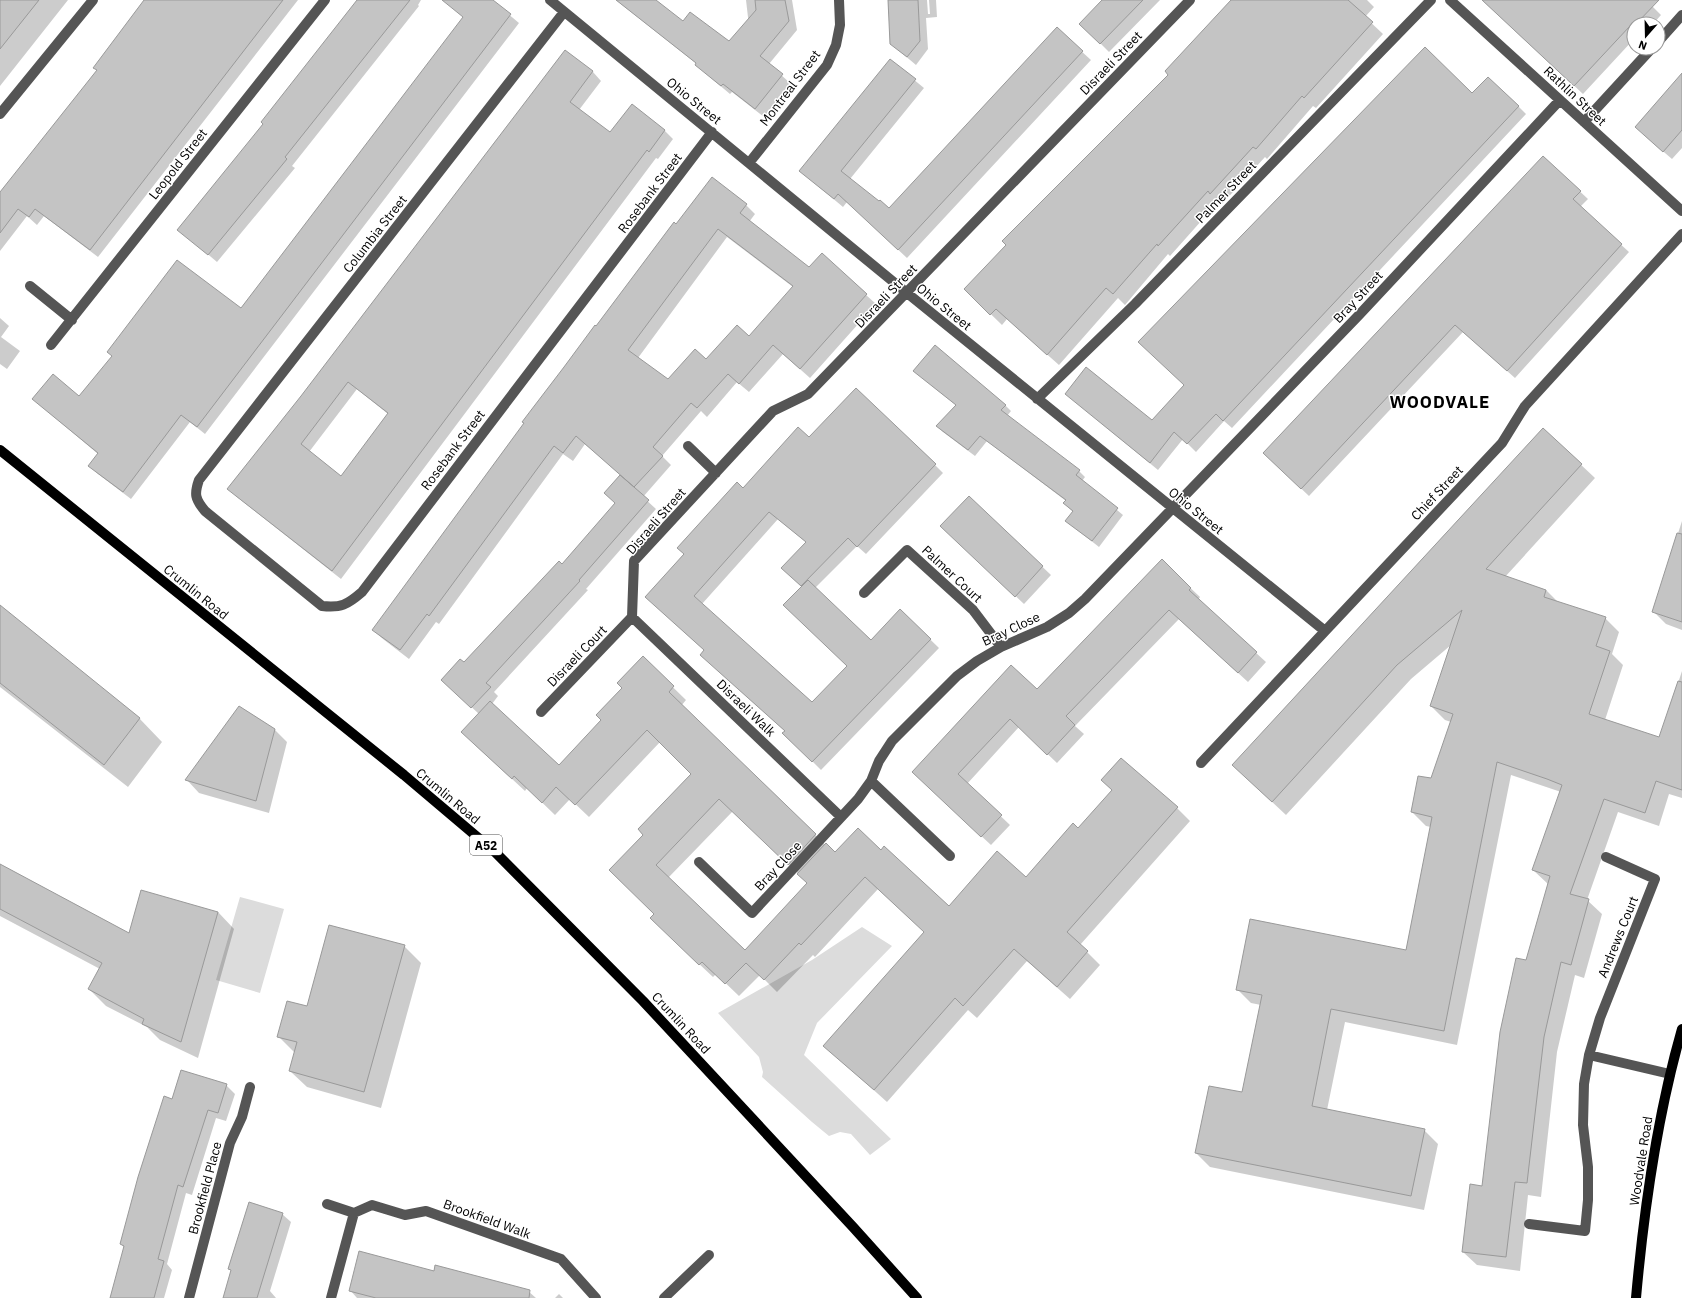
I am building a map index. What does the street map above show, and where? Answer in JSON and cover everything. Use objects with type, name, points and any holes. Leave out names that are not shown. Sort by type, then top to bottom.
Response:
[{"type":"main road","name":"Crumlin Road","points":[[0,450],[404,775],[495,852],[643,1001],[917,1298]]},
{"type":"main road","name":"Woodvale Road","points":[[1636,1298],[1640,1258],[1659,1125],[1682,1029]]},
{"type":"street","points":[[0,114],[93,0]]},
{"type":"street","name":"Leopold Street","points":[[51,345],[325,0]]},
{"type":"street","name":"Ohio Street","points":[[550,0],[1037,399],[1325,631]]},
{"type":"street","name":"Montreal Street","points":[[749,163],[827,65],[836,45],[840,25],[839,0]]},
{"type":"street","name":"Disraeli Street","points":[[632,617],[634,561],[773,411],[808,394],[1190,0]]},
{"type":"street","name":"Palmer Street","points":[[1037,399],[1135,304],[1431,0]]},
{"type":"street","name":"Rathlin Street","points":[[1450,0],[1682,211]]},
{"type":"street","name":"Columbia Street","points":[[206,471],[564,12]]},
{"type":"street","points":[[1666,33],[1682,16]]},
{"type":"street","points":[[1584,122],[1645,56]]},
{"type":"street","name":"Bray Street","points":[[1173,508],[1359,315],[1560,100]]},
{"type":"street","name":"Rosebank Street","points":[[206,471],[199,480],[195,490],[198,502],[205,510],[322,606],[336,608],[350,603],[362,592],[712,132]]},
{"type":"street","name":"Chief Street","points":[[1201,763],[1502,443],[1525,406],[1682,234]]},
{"type":"street","points":[[30,286],[72,320]]},
{"type":"street","points":[[688,446],[716,473]]},
{"type":"street","name":"Bray Close","points":[[699,862],[752,913],[842,817],[871,781],[879,761],[892,741],[919,712],[958,676],[977,661],[1000,647],[1047,627],[1069,613],[1085,599],[1173,508]]},
{"type":"street","name":"Palmer Court","points":[[864,593],[908,550],[972,610],[1000,647]]},
{"type":"street","name":"Disraeli Court","points":[[541,712],[632,617]]},
{"type":"street","name":"Disraeli Walk","points":[[632,617],[842,817]]},
{"type":"street","points":[[871,781],[950,856]]},
{"type":"street","name":"Andrews Court","points":[[1529,1224],[1585,1231],[1588,1200],[1588,1167],[1583,1118],[1584,1084],[1589,1056],[1600,1018],[1655,879],[1606,857]]},
{"type":"street","points":[[1589,1056],[1670,1074]]},
{"type":"street","name":"Brookfield Place","points":[[189,1298],[230,1143],[242,1117],[250,1087]]},
{"type":"street","points":[[327,1204],[354,1213],[331,1298]]},
{"type":"street","name":"Brookfield Walk","points":[[354,1213],[372,1205],[405,1215],[426,1211],[561,1259],[596,1298]]},
{"type":"street","points":[[664,1298],[709,1256]]},
{"type":"shaded area","points":[[240,897],[284,909],[260,993],[216,980]]},
{"type":"shaded area","points":[[862,927],[892,946],[817,1023],[804,1055],[891,1139],[870,1155],[851,1134],[840,1132],[829,1136],[762,1077],[763,1072],[759,1057],[718,1013],[812,960]]},
{"type":"building","points":[[0,0],[39,0],[0,49]]},
{"type":"building","points":[[144,0],[283,0],[90,250],[35,209],[29,217],[18,209],[0,233],[0,192],[97,70],[93,68]]},
{"type":"building","points":[[357,0],[410,0],[285,157],[287,159],[208,255],[177,230],[263,124],[261,122]]},
{"type":"building","points":[[442,0],[493,0],[511,14],[197,427],[181,415],[123,492],[88,466],[98,453],[32,399],[53,374],[79,396],[112,356],[107,352],[177,260],[241,308],[463,17]]},
{"type":"building","points":[[616,0],[656,0],[683,21],[690,12],[729,41],[756,10],[755,0],[785,0],[789,21],[760,56],[783,74],[755,109],[723,84],[721,86],[695,65],[696,63]]},
{"type":"building","points":[[888,0],[918,0],[920,41],[907,57],[890,44]]},
{"type":"building","points":[[1102,0],[1143,0],[1100,44],[1079,24]]},
{"type":"building","points":[[1231,0],[1348,0],[1373,22],[1304,98],[1302,96],[1256,149],[1253,147],[1210,194],[1208,191],[1158,246],[1157,244],[1113,294],[1106,288],[1047,355],[996,309],[990,315],[964,289],[1006,245],[1002,241],[1168,75],[1165,71]]},
{"type":"building","points":[[1482,0],[1659,0],[1644,16],[1626,16],[1626,30],[1574,86]]},
{"type":"building","points":[[1057,27],[1083,51],[898,250],[838,194],[834,199],[799,171],[890,59],[916,79],[841,171],[889,208]]},
{"type":"building","points":[[1425,47],[1472,93],[1488,77],[1519,106],[1223,421],[1216,414],[1187,444],[1174,432],[1150,463],[1065,394],[1086,367],[1152,420],[1184,385],[1138,342]]},
{"type":"building","points":[[565,50],[593,71],[570,102],[610,132],[632,104],[665,130],[649,152],[647,150],[332,571],[227,489],[301,396]],"holes":[[[348,382],[388,413],[341,476],[301,444]]]},
{"type":"building","points":[[1682,73],[1682,130],[1663,152],[1635,127]]},
{"type":"building","points":[[1543,156],[1581,191],[1573,199],[1622,244],[1507,371],[1455,325],[1301,489],[1263,453]]},
{"type":"building","points":[[712,177],[747,204],[740,213],[809,267],[822,253],[867,294],[800,369],[773,345],[739,384],[728,374],[697,408],[691,403],[653,447],[663,456],[634,487],[576,436],[563,453],[554,446],[429,616],[427,614],[400,650],[372,630],[524,423],[522,422],[674,222],[676,224]],"holes":[[[718,229],[793,286],[749,336],[737,325],[706,359],[695,349],[668,379],[628,350]]]},
{"type":"building","points":[[935,345],[1006,405],[1001,410],[1080,470],[1076,475],[1118,508],[1092,541],[1065,521],[1073,511],[1063,503],[1066,500],[980,436],[968,450],[936,426],[956,405],[913,371]]},
{"type":"building","points":[[856,388],[936,464],[857,547],[848,538],[801,586],[781,568],[806,542],[769,512],[694,596],[812,702],[847,666],[783,605],[808,580],[871,640],[900,609],[931,639],[812,762],[782,733],[785,731],[700,655],[704,650],[645,597],[684,554],[677,548],[737,482],[743,488],[798,427],[809,437]]},
{"type":"building","points":[[1543,428],[1582,464],[1486,569],[1546,590],[1544,597],[1606,617],[1596,646],[1610,651],[1589,714],[1659,737],[1678,681],[1682,682],[1682,790],[1656,781],[1645,813],[1604,799],[1570,894],[1589,899],[1571,965],[1561,962],[1544,1037],[1527,1183],[1515,1182],[1506,1257],[1462,1252],[1470,1184],[1482,1186],[1500,1032],[1516,958],[1526,960],[1550,876],[1532,870],[1562,785],[1497,762],[1444,1031],[1331,1009],[1312,1106],[1425,1129],[1411,1196],[1195,1153],[1209,1086],[1242,1092],[1262,995],[1236,990],[1250,919],[1406,950],[1432,817],[1411,812],[1418,776],[1431,778],[1453,714],[1430,706],[1462,610],[1397,665],[1272,802],[1232,765]]},
{"type":"building","points":[[620,475],[649,500],[579,580],[580,581],[486,683],[491,687],[471,708],[441,680],[460,659],[464,662],[559,561],[562,564],[615,503],[604,493]]},
{"type":"building","points":[[969,496],[1043,566],[1015,597],[940,526]]},
{"type":"building","points":[[1677,533],[1682,534],[1682,622],[1652,612]]},
{"type":"building","points":[[1162,559],[1191,588],[1189,590],[1257,652],[1238,673],[1169,610],[1066,716],[1075,725],[1047,755],[1010,719],[958,774],[1002,815],[981,837],[912,772],[1011,665],[1037,689]]},
{"type":"building","points":[[0,605],[140,718],[104,765],[0,683]]},
{"type":"building","points":[[643,656],[674,686],[669,692],[816,834],[788,865],[719,799],[656,865],[745,950],[807,883],[797,874],[826,843],[835,852],[858,828],[881,850],[884,846],[949,906],[997,851],[1026,877],[1073,823],[1078,828],[1112,790],[1101,780],[1121,758],[1178,807],[1067,932],[1088,951],[1057,987],[1014,949],[963,1006],[955,998],[874,1090],[823,1046],[924,932],[865,877],[801,945],[799,943],[764,980],[746,963],[725,984],[702,962],[699,965],[650,918],[654,914],[609,870],[643,835],[638,829],[691,774],[647,730],[575,805],[556,787],[542,803],[514,776],[512,779],[461,732],[490,701],[559,765],[601,720],[596,715],[622,688],[617,683]]},
{"type":"building","points":[[239,706],[275,729],[256,801],[185,780]]},
{"type":"building","points":[[0,864],[129,933],[141,890],[218,912],[181,1042],[142,1024],[144,1019],[88,989],[102,963],[0,909]]},
{"type":"building","points":[[329,925],[405,945],[364,1092],[289,1071],[297,1042],[277,1037],[287,1001],[307,1006]]},
{"type":"building","points":[[181,1070],[227,1084],[218,1113],[208,1110],[183,1187],[178,1185],[158,1259],[164,1261],[154,1298],[110,1298],[124,1246],[120,1244],[138,1177],[164,1096],[172,1099]]},
{"type":"building","points":[[249,1202],[283,1213],[257,1298],[223,1298],[231,1270],[228,1269]]},
{"type":"building","points":[[359,1251],[434,1271],[435,1265],[530,1290],[529,1298],[376,1298],[349,1291]]},
{"type":"district","name":"WOODVALE","points":[[1440,402]]}]
